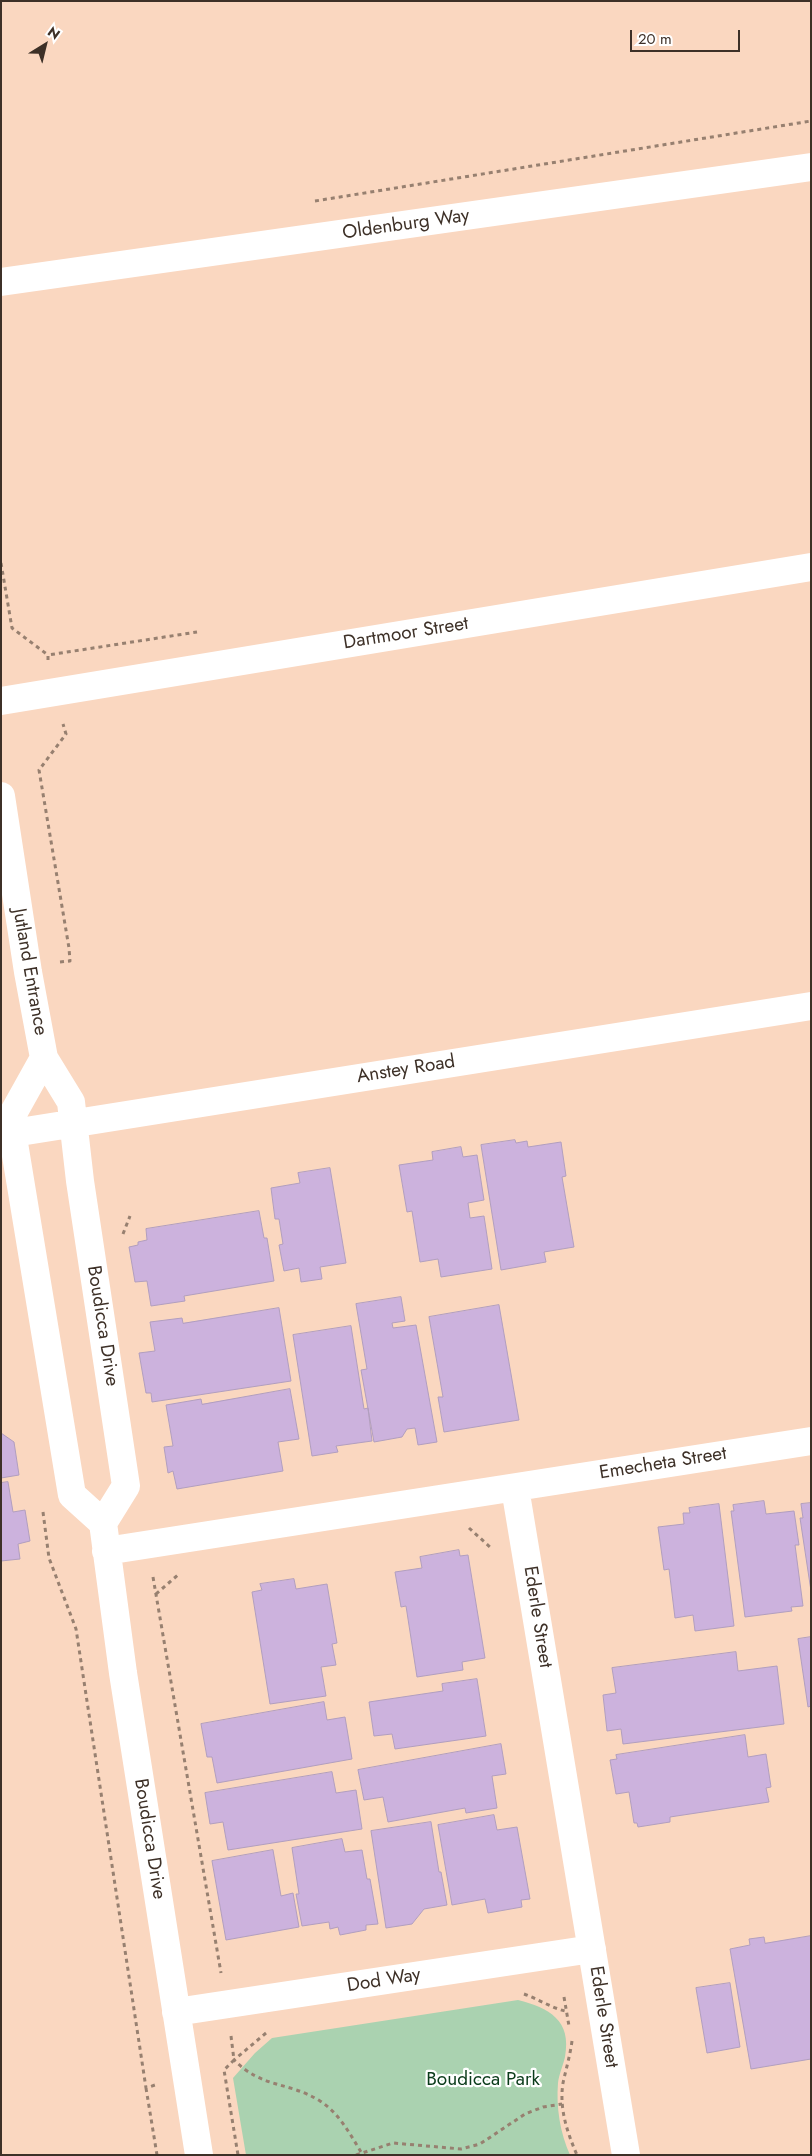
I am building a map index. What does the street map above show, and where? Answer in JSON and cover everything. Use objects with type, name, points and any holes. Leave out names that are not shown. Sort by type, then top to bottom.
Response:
[{"type":"street","name":"Oldenburg Way","points":[[1,282],[811,167]]},
{"type":"street","name":"Dartmoor Street","points":[[1,701],[811,567]]},
{"type":"street","name":"Jutland Entrance","points":[[1,796],[28,972],[44,1058],[71,1102],[73,1124]]},
{"type":"street","name":"Anstey Road","points":[[7,1135],[811,1006]]},
{"type":"street","name":"Jutland Entrance","points":[[7,1135],[10,1118],[44,1058]]},
{"type":"street","name":"Boudicca Drive","points":[[73,1124],[126,1486],[103,1522],[106,1550],[122,1673],[198,2155]]},
{"type":"street","points":[[7,1135],[72,1495],[103,1522]]},
{"type":"street","name":"Emecheta Street","points":[[515,1488],[811,1441]]},
{"type":"street","points":[[106,1550],[515,1488]]},
{"type":"street","name":"Ederle Street","points":[[515,1488],[626,2155]]},
{"type":"street","name":"Dod Way","points":[[176,2012],[592,1949]]},
{"type":"path","points":[[307,203],[811,122]]},
{"type":"path","points":[[1,563],[12,628],[48,655]]},
{"type":"path","points":[[119,1243],[130,1216]]},
{"type":"path","points":[[42,1510],[49,1558],[76,1629],[157,2155]]},
{"type":"path","points":[[467,1527],[490,1547],[491,1557]]},
{"type":"path","points":[[148,1544],[234,2060],[244,2070],[263,2081],[294,2089],[321,2102],[341,2121],[361,2152]]},
{"type":"path","points":[[156,1594],[178,1574],[188,1572]]},
{"type":"path","points":[[561,1954],[565,2011],[570,2030]]},
{"type":"path","points":[[516,1994],[524,1993],[544,2001],[555,2009],[565,2011]]},
{"type":"path","points":[[146,2088],[224,2070],[265,2034],[275,2032]]},
{"type":"path","points":[[572,2039],[570,2060],[563,2085],[562,2104],[566,2129],[576,2155]]},
{"type":"path","points":[[224,2070],[238,2155]]},
{"type":"path","points":[[356,2155],[393,2143],[461,2149],[480,2144],[525,2114],[542,2107],[562,2104]]},
{"type":"green space","name":"Boudicca Park","points":[[518,2000],[548,2012],[556,2018],[565,2034],[565,2057],[559,2080],[558,2101],[561,2129],[570,2155],[246,2155],[233,2078],[255,2053],[272,2038]]},
{"type":"building","points":[[515,1140],[516,1143],[527,1141],[528,1147],[561,1142],[566,1176],[562,1177],[574,1247],[544,1252],[546,1262],[501,1270],[481,1145]]},
{"type":"building","points":[[461,1147],[463,1157],[477,1155],[484,1200],[468,1203],[470,1218],[484,1216],[492,1269],[441,1277],[438,1259],[420,1262],[412,1211],[407,1212],[399,1165],[433,1160],[432,1152]]},
{"type":"building","points":[[330,1168],[346,1263],[320,1267],[322,1279],[301,1282],[299,1268],[284,1271],[279,1245],[283,1244],[279,1219],[275,1219],[271,1188],[300,1183],[298,1173]]},
{"type":"building","points":[[259,1211],[264,1238],[267,1238],[274,1281],[184,1296],[185,1301],[151,1306],[147,1281],[135,1282],[129,1247],[147,1240],[146,1229]]},
{"type":"building","points":[[401,1297],[405,1321],[392,1323],[393,1328],[416,1325],[437,1442],[418,1445],[415,1428],[407,1429],[402,1437],[374,1442],[361,1370],[367,1369],[356,1304]]},
{"type":"building","points":[[499,1305],[519,1420],[444,1432],[438,1397],[443,1397],[429,1317]]},
{"type":"building","points":[[279,1308],[291,1381],[152,1402],[151,1393],[146,1393],[139,1353],[155,1351],[150,1322],[182,1318],[183,1323]]},
{"type":"building","points":[[351,1326],[364,1409],[368,1408],[372,1441],[336,1446],[338,1452],[312,1456],[293,1335]]},
{"type":"building","points":[[290,1389],[299,1439],[278,1442],[283,1471],[177,1489],[173,1471],[168,1473],[164,1447],[173,1446],[166,1405],[201,1399],[202,1404]]},
{"type":"building","points":[[1,1433],[14,1442],[19,1475],[1,1478]]},
{"type":"building","points":[[8,1482],[13,1512],[25,1510],[30,1541],[18,1544],[20,1559],[1,1561],[1,1483]]},
{"type":"building","points":[[764,1501],[766,1514],[794,1511],[799,1545],[795,1545],[803,1606],[791,1607],[792,1611],[745,1617],[731,1511],[734,1511],[733,1505]]},
{"type":"building","points":[[811,1503],[811,1591],[800,1518],[803,1518],[801,1504]]},
{"type":"building","points":[[719,1504],[734,1626],[695,1631],[693,1615],[675,1618],[669,1569],[664,1570],[658,1527],[684,1524],[683,1513],[690,1513],[689,1508]]},
{"type":"building","points":[[459,1550],[460,1556],[468,1555],[485,1658],[462,1662],[463,1670],[417,1677],[406,1606],[401,1607],[395,1572],[422,1568],[420,1557]]},
{"type":"building","points":[[294,1579],[296,1589],[327,1584],[337,1643],[332,1644],[336,1665],[321,1667],[326,1696],[270,1704],[252,1592],[262,1590],[260,1584]]},
{"type":"building","points":[[811,1637],[811,1706],[808,1707],[798,1639]]},
{"type":"building","points":[[736,1652],[738,1671],[777,1666],[784,1724],[623,1744],[621,1729],[607,1731],[603,1695],[616,1693],[612,1668]]},
{"type":"building","points":[[477,1679],[486,1736],[395,1749],[392,1734],[374,1736],[369,1702],[443,1691],[442,1684]]},
{"type":"building","points":[[324,1702],[327,1720],[345,1717],[352,1759],[217,1783],[212,1757],[207,1757],[201,1724]]},
{"type":"building","points":[[745,1735],[748,1757],[766,1754],[771,1787],[766,1788],[769,1802],[670,1817],[670,1822],[638,1827],[637,1823],[634,1823],[629,1792],[616,1794],[610,1760],[617,1759],[616,1755]]},
{"type":"building","points":[[501,1744],[506,1774],[492,1776],[497,1808],[466,1813],[465,1808],[388,1822],[383,1797],[364,1800],[358,1770]]},
{"type":"building","points":[[332,1772],[336,1793],[356,1790],[362,1829],[228,1850],[223,1822],[210,1824],[205,1793]]},
{"type":"building","points":[[494,1815],[497,1830],[517,1827],[530,1899],[521,1900],[522,1907],[488,1913],[485,1899],[452,1905],[438,1825]]},
{"type":"building","points":[[431,1822],[439,1872],[441,1872],[447,1905],[424,1909],[412,1924],[386,1928],[371,1831]]},
{"type":"building","points":[[342,1839],[345,1852],[362,1850],[367,1879],[370,1879],[378,1924],[366,1925],[366,1930],[340,1935],[338,1927],[330,1929],[329,1922],[302,1926],[296,1894],[299,1894],[292,1848]]},
{"type":"building","points":[[273,1850],[281,1896],[293,1893],[299,1927],[226,1940],[212,1861]]},
{"type":"building","points":[[811,1936],[811,2059],[751,2069],[730,1949],[750,1945],[749,1939],[764,1937],[765,1943]]},
{"type":"building","points":[[730,1983],[740,2047],[707,2053],[696,1988]]}]
